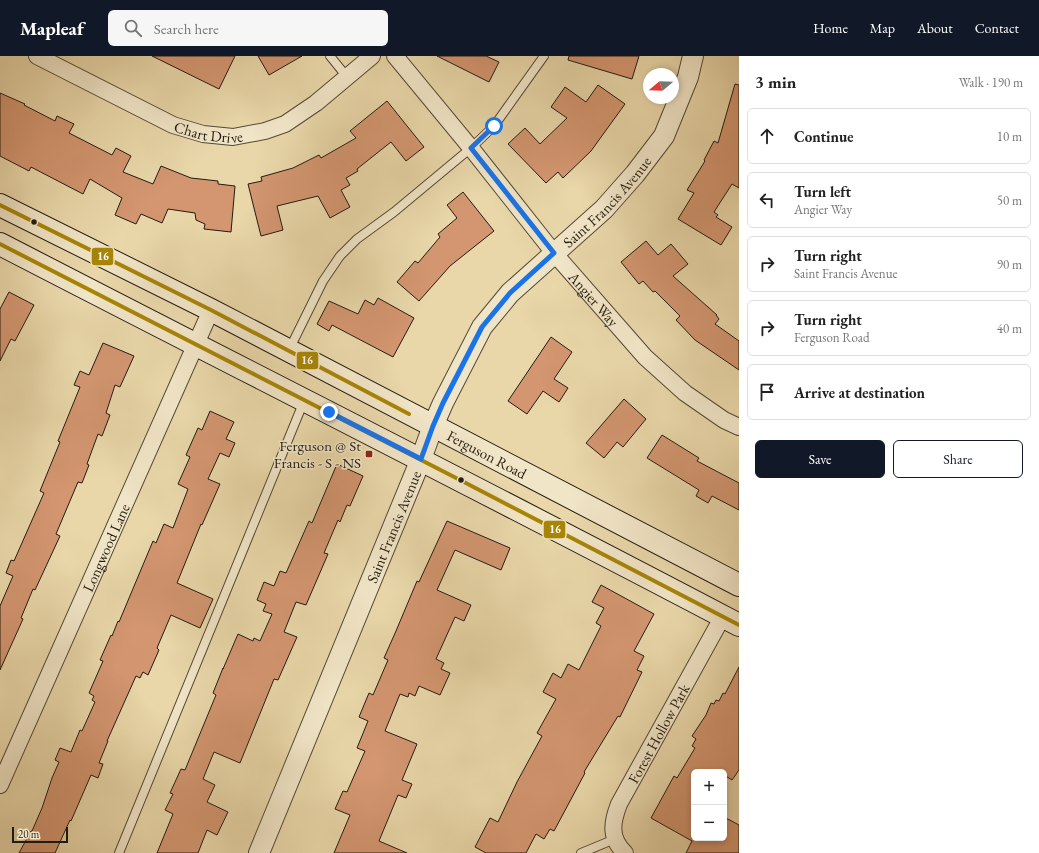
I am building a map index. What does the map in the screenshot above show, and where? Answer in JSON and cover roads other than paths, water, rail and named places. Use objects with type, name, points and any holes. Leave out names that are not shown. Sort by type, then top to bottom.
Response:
[{"type":"main road","name":"Ferguson Road","points":[[0,205],[211,310],[739,585]]},
{"type":"main road","points":[[0,244],[304,401],[421,459],[731,620]]},
{"type":"street","name":"Chart Drive","points":[[37,56],[173,125],[203,134],[233,137],[265,131],[285,124],[316,103],[372,56]]},
{"type":"street","name":"Angier Way","points":[[395,56],[471,148],[554,253],[645,357],[685,393],[724,420],[739,427]]},
{"type":"street","name":"Saint Francis Avenue","points":[[259,853],[421,459],[433,426],[482,327],[510,293],[604,209],[635,174],[664,136],[688,78],[693,56]]},
{"type":"street","name":"Longwood Lane","points":[[0,785],[211,310]]},
{"type":"street","name":"Forest Hollow Park","points":[[615,839],[613,828],[614,816],[619,804],[731,620]]},
{"type":"street","points":[[615,839],[625,853]]},
{"type":"lane","points":[[330,56],[347,77]]},
{"type":"lane","points":[[289,351],[323,281],[340,256],[357,239],[394,212],[471,148],[494,126],[544,56]]},
{"type":"lane","points":[[119,853],[304,401]]},
{"type":"lane","points":[[581,853],[615,839]]},
{"type":"place","name":"Ferguson @ St Francis - S - NS","points":[[369,454]]}]
